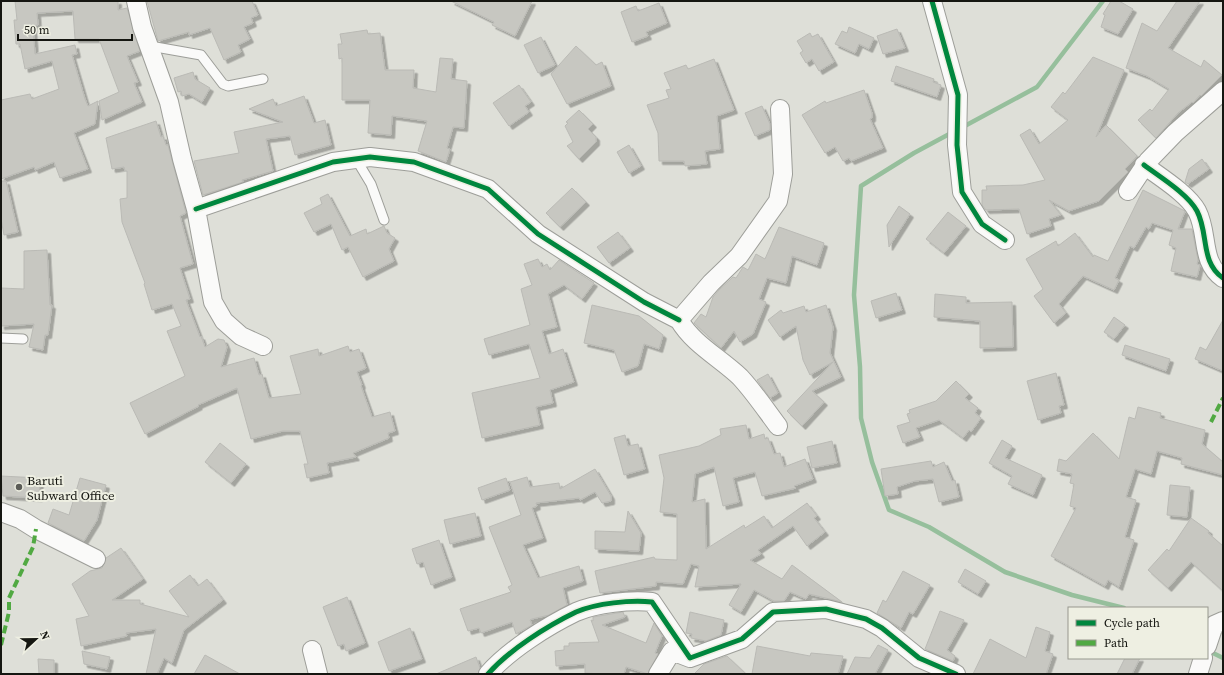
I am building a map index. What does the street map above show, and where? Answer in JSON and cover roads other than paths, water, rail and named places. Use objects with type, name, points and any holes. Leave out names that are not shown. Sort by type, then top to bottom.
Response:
[{"type":"street","points":[[136,1],[142,27],[169,102],[182,159],[196,209],[213,302],[224,321],[241,336],[264,346]]},
{"type":"street","points":[[932,1],[958,95],[956,145],[962,192],[982,224],[1005,240]]},
{"type":"street","points":[[1128,191],[1144,165],[1175,132],[1223,91]]},
{"type":"street","points":[[679,320],[711,283],[739,256],[778,201],[783,174],[780,109]]},
{"type":"street","points":[[196,209],[333,162],[370,157],[414,162],[488,189],[538,234],[644,302],[679,320],[685,330],[741,378],[778,426]]},
{"type":"street","points":[[1144,165],[1193,204],[1202,222],[1211,267],[1223,278]]},
{"type":"street","points":[[1,512],[20,519],[36,529],[96,559]]},
{"type":"street","points":[[488,674],[495,666],[536,635],[577,612],[625,601],[652,602],[690,658]]},
{"type":"street","points":[[658,674],[672,651],[690,658],[742,639],[773,612],[826,609],[866,619],[882,628],[919,658],[956,674]]},
{"type":"street","points":[[1208,643],[1214,625],[1223,622]]},
{"type":"street","points":[[312,650],[318,674]]},
{"type":"street","points":[[1198,674],[1203,659]]},
{"type":"lane","points":[[150,46],[201,54],[223,84],[228,86],[263,79]]},
{"type":"lane","points":[[356,159],[371,184],[384,220]]},
{"type":"lane","points":[[1,338],[23,339]]},
{"type":"waterway","points":[[961,128],[1037,87],[1103,1]]},
{"type":"waterway","points":[[953,132],[914,153],[861,186],[854,295],[860,367],[861,418],[872,462],[889,510],[929,527],[1005,572],[1072,595],[1120,607]]},
{"type":"waterway","points":[[1209,651],[1223,658]]},
{"type":"place","name":"Baruti Subward Office","points":[[19,487]]}]
